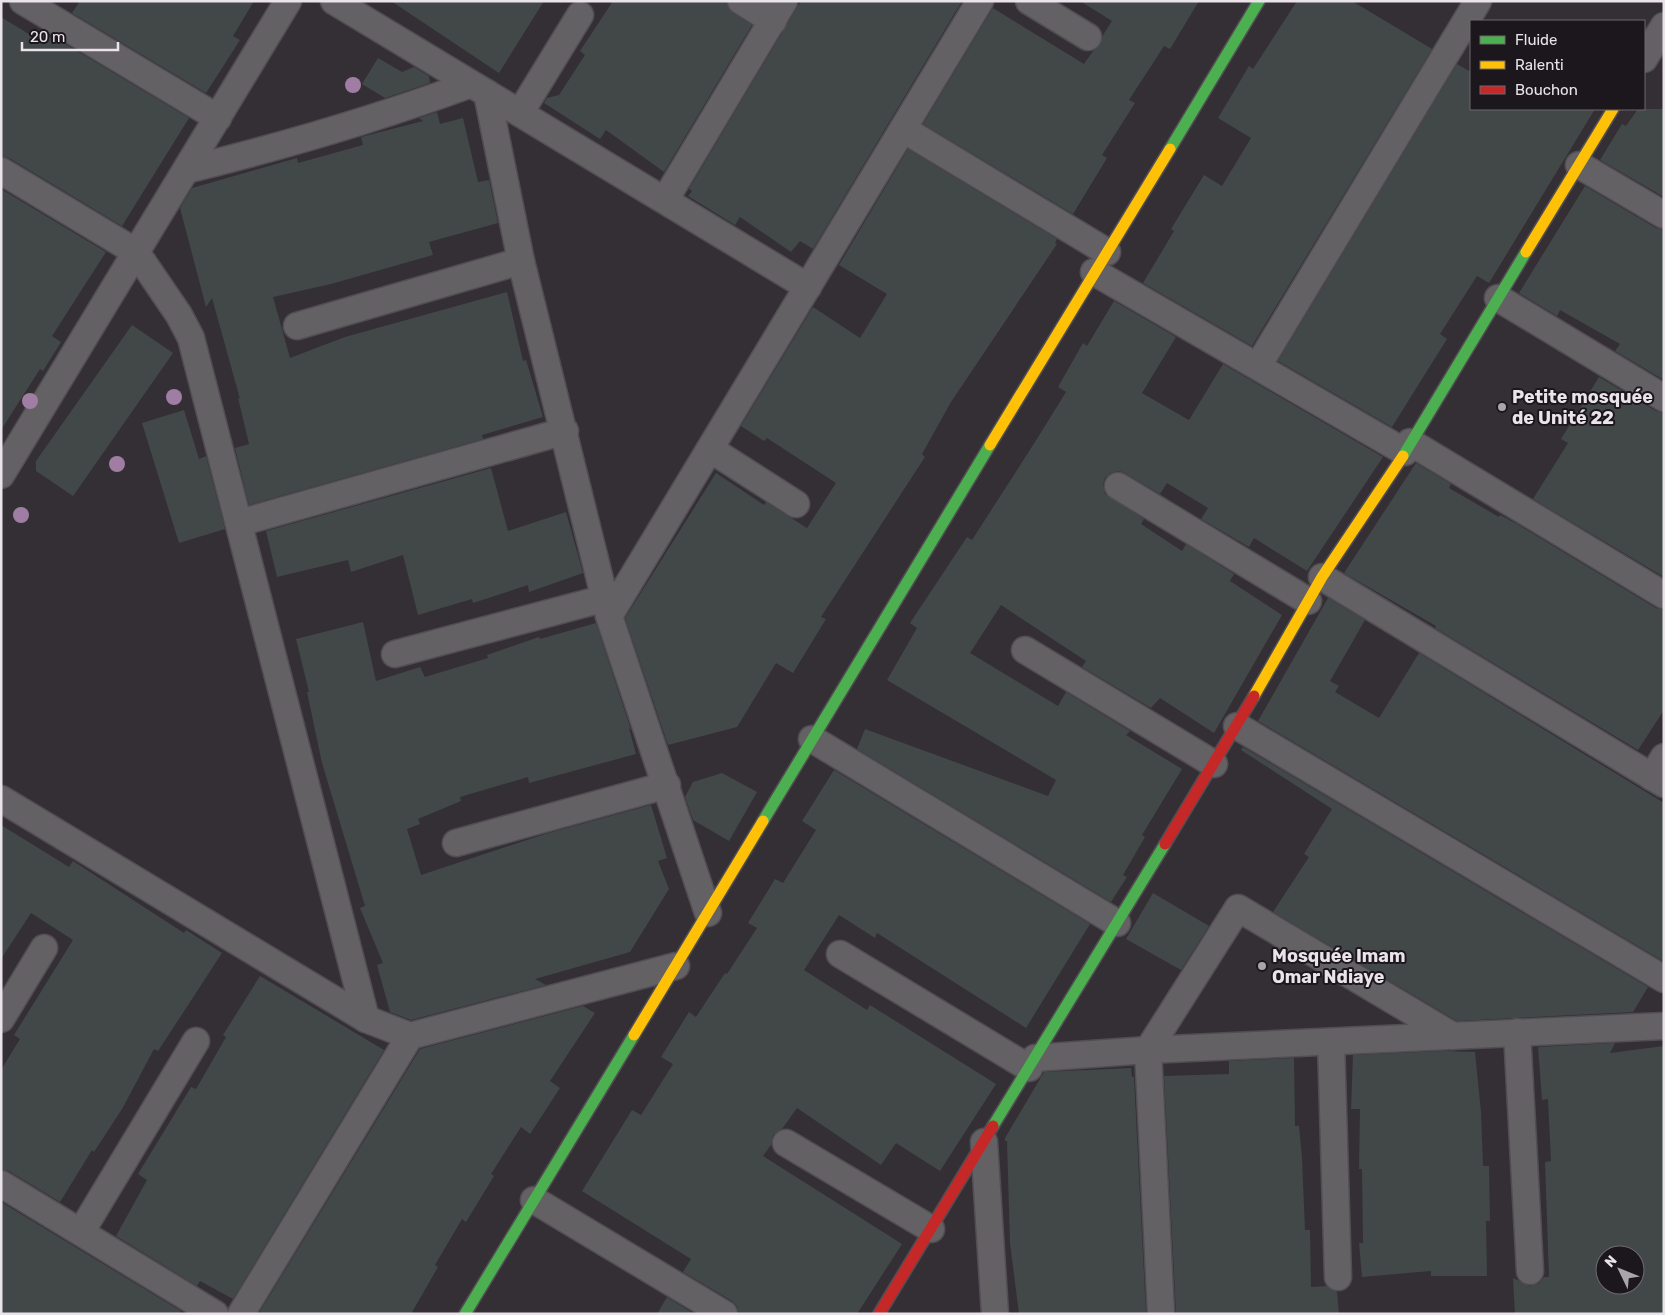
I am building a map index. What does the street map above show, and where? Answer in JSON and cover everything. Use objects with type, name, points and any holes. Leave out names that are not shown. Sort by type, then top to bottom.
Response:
[{"type":"street","points":[[23,1],[218,118]]},
{"type":"street","points":[[1,476],[288,1]]},
{"type":"street","points":[[664,200],[779,11],[740,1]]},
{"type":"street","points":[[396,654],[608,607],[710,449],[980,1]]},
{"type":"street","points":[[1029,1],[1088,37]]},
{"type":"street","points":[[465,1314],[1259,1]]},
{"type":"street","points":[[1258,366],[1478,1]]},
{"type":"street","points":[[347,5],[520,114],[808,286]]},
{"type":"street","points":[[520,114],[580,15]]},
{"type":"street","points":[[1645,57],[1664,26]]},
{"type":"street","points":[[186,170],[276,148],[479,89]]},
{"type":"street","points":[[479,89],[608,607],[708,913]]},
{"type":"street","points":[[879,1314],[1238,726],[1322,577],[1408,447],[1612,110]]},
{"type":"street","points":[[903,129],[1258,366],[1408,447],[1664,596]]},
{"type":"street","points":[[1579,165],[1664,215]]},
{"type":"street","points":[[1,171],[136,252],[179,315],[191,338],[366,1019]]},
{"type":"street","points":[[297,326],[521,261]]},
{"type":"street","points":[[1498,298],[1664,398]]},
{"type":"street","points":[[239,524],[565,431]]},
{"type":"street","points":[[710,449],[796,504]]},
{"type":"street","points":[[1118,486],[1308,601]]},
{"type":"street","points":[[1322,577],[1660,773]]},
{"type":"street","points":[[1025,650],[1214,764]]},
{"type":"street","points":[[1238,726],[1664,978]]},
{"type":"street","points":[[812,740],[1117,923]]},
{"type":"street","points":[[456,844],[667,785]]},
{"type":"street","points":[[1,799],[366,1019],[410,1036],[676,966]]},
{"type":"street","points":[[1160,1314],[1148,1050],[1238,908],[1453,1036]]},
{"type":"street","points":[[1,1020],[44,948]]},
{"type":"street","points":[[840,954],[1032,1063],[1148,1050],[1664,1026]]},
{"type":"street","points":[[1517,1032],[1530,1271]]},
{"type":"street","points":[[241,1314],[410,1036]]},
{"type":"street","points":[[81,1232],[196,1041]]},
{"type":"street","points":[[1331,1042],[1338,1277]]},
{"type":"street","points":[[786,1142],[931,1229]]},
{"type":"street","points":[[984,1142],[995,1314]]},
{"type":"street","points":[[1,1184],[215,1314]]},
{"type":"street","points":[[534,1200],[724,1314]]},
{"type":"building","points":[[80,1],[254,1],[233,36],[240,40],[206,93],[72,13]]},
{"type":"building","points":[[391,1],[544,1],[499,73]]},
{"type":"building","points":[[613,1],[726,1],[733,13],[752,25],[664,172],[606,130],[600,139],[544,103],[547,98],[559,95],[585,55],[580,51]]},
{"type":"building","points":[[801,1],[962,1],[813,249],[800,241],[791,252],[740,217],[735,225],[688,196],[692,191],[689,189]]},
{"type":"building","points":[[1080,1],[1199,1],[1170,49],[1164,46],[1129,100],[1135,103],[1102,155],[1107,158],[1073,214],[923,124],[993,8],[1084,64],[1100,45],[1103,35],[1112,21]]},
{"type":"building","points":[[1297,1],[1352,1],[1432,49],[1252,346],[1143,283],[1174,231],[1171,229],[1204,175],[1222,186],[1251,138],[1218,118],[1249,66],[1253,69]]},
{"type":"building","points":[[1,17],[37,39],[41,32],[56,41],[57,39],[189,118],[122,226],[9,158],[1,156]]},
{"type":"building","points":[[378,58],[402,72],[414,67],[429,76],[430,83],[385,98],[362,84]]},
{"type":"building","points":[[1457,64],[1470,71],[1470,110],[1594,110],[1489,283],[1477,276],[1440,334],[1447,339],[1392,427],[1278,361]]},
{"type":"building","points":[[1664,109],[1664,197],[1600,160],[1622,124],[1626,126],[1637,110]]},
{"type":"building","points":[[437,112],[440,124],[463,118],[478,182],[489,180],[498,223],[429,242],[433,255],[331,284],[273,297],[290,358],[345,337],[507,292],[523,361],[526,360],[543,417],[482,435],[483,439],[249,505],[235,448],[249,444],[238,398],[240,399],[212,298],[206,307],[180,208],[192,188],[297,158],[298,163],[363,145],[361,137],[423,121],[419,118]]},
{"type":"building","points":[[908,149],[1057,239],[1055,243],[1057,244],[951,402],[922,454],[925,457],[821,617],[826,619],[793,673],[776,663],[737,727],[668,745],[625,618],[716,473],[764,505],[766,502],[807,528],[836,483],[767,438],[764,441],[741,426],[813,307],[860,338],[887,294],[839,265]]},
{"type":"building","points":[[1585,186],[1656,228],[1664,230],[1664,380],[1615,351],[1620,344],[1560,310],[1557,316],[1519,293]]},
{"type":"building","points":[[1,189],[106,252],[52,336],[61,342],[43,371],[40,369],[1,430]]},
{"type":"building","points":[[1114,301],[1176,337],[1142,393],[1189,420],[1223,364],[1383,457],[1307,571],[1254,538],[1249,547],[1201,519],[1208,508],[1167,483],[1160,494],[1119,471],[1111,473],[1105,478],[1103,485],[1105,494],[1144,519],[1141,524],[1182,551],[1186,544],[1234,574],[1230,581],[1282,615],[1214,733],[1160,698],[1151,708],[1082,667],[1086,661],[1001,605],[970,653],[1058,706],[1066,692],[1130,731],[1126,735],[1182,769],[1142,835],[1145,837],[1123,875],[1127,877],[1111,902],[857,749],[865,729],[1048,796],[1056,780],[887,680],[917,628],[910,623],[967,537],[972,540],[1035,442],[1066,392],[1058,387],[1083,343],[1087,346]]},
{"type":"building","points":[[132,325],[173,353],[73,496],[36,471],[36,461]]},
{"type":"building","points":[[1599,377],[1656,411],[1664,413],[1664,577],[1533,499],[1568,443],[1561,439]]},
{"type":"building","points":[[184,410],[199,459],[206,456],[225,529],[179,543],[142,423]]},
{"type":"building","points":[[1416,463],[1451,484],[1449,488],[1499,517],[1500,515],[1517,524],[1656,608],[1664,610],[1664,710],[1638,750],[1435,628],[1436,626],[1344,573]]},
{"type":"building","points":[[491,468],[508,531],[566,512],[583,573],[529,592],[528,585],[473,603],[472,599],[418,615],[403,555],[351,572],[348,560],[277,577],[266,531]]},
{"type":"building","points":[[1328,598],[1365,620],[1330,681],[1339,686],[1335,692],[1379,718],[1419,653],[1664,803],[1663,961],[1258,721]]},
{"type":"building","points":[[363,622],[376,681],[420,667],[425,677],[488,658],[487,655],[539,637],[540,639],[596,623],[631,730],[629,728],[636,754],[529,783],[528,777],[460,797],[461,801],[418,819],[420,824],[407,829],[421,875],[545,834],[651,805],[667,858],[658,861],[669,889],[630,952],[535,979],[546,985],[411,1020],[390,1012],[377,965],[383,963],[360,908],[365,906],[322,763],[307,692],[309,692],[296,639]]},
{"type":"building","points":[[1243,747],[1648,987],[1633,1012],[1457,1021],[1273,912],[1309,857],[1304,854],[1332,809],[1241,750]]},
{"type":"building","points":[[834,770],[1090,924],[1026,1028],[877,933],[875,938],[839,915],[804,970],[867,1010],[870,1005],[996,1084],[940,1171],[896,1143],[881,1165],[797,1108],[782,1129],[773,1135],[771,1145],[763,1156],[902,1244],[857,1314],[739,1314],[737,1306],[732,1301],[683,1272],[691,1259],[582,1191],[632,1110],[641,1115],[673,1064],[661,1057],[689,1012],[696,1017],[725,973],[727,974],[757,928],[748,923],[775,879],[783,883],[816,830],[802,821]]},
{"type":"building","points":[[722,773],[757,792],[729,841],[693,820],[685,797],[693,782]]},
{"type":"building","points":[[1,825],[69,867],[73,861],[184,933],[186,930],[222,953],[158,1051],[154,1049],[122,1109],[94,1152],[92,1150],[60,1202],[9,1171],[1,1169],[1,1070],[20,1039],[14,1035],[73,940],[31,913],[1,959]]},
{"type":"building","points":[[1153,893],[1209,926],[1181,970],[1126,939]]},
{"type":"building","points":[[260,976],[384,1050],[233,1299],[200,1281],[197,1286],[116,1236],[147,1180],[138,1174],[191,1087],[196,1089],[226,1037],[223,1035]]},
{"type":"building","points":[[583,1006],[595,1013],[550,1081],[560,1088],[530,1134],[521,1127],[491,1174],[494,1176],[466,1222],[462,1219],[435,1265],[438,1267],[411,1314],[259,1313],[420,1049]]},
{"type":"building","points":[[1615,1043],[1610,1053],[1664,1046],[1664,1314],[1515,1314],[1513,1278],[1530,1286],[1539,1283],[1544,1277],[1549,1277],[1545,1162],[1551,1161],[1548,1099],[1542,1100],[1538,1047]]},
{"type":"building","points":[[1444,1051],[1475,1052],[1481,1112],[1483,1166],[1489,1166],[1490,1221],[1486,1221],[1487,1276],[1431,1276],[1431,1271],[1362,1277],[1359,1243],[1363,1243],[1362,1169],[1359,1169],[1360,1109],[1351,1109],[1353,1055]]},
{"type":"building","points":[[1294,1058],[1295,1126],[1299,1126],[1305,1230],[1310,1230],[1311,1287],[1327,1286],[1337,1292],[1339,1314],[1176,1314],[1164,1076],[1229,1074],[1229,1061]]},
{"type":"building","points":[[1131,1068],[1132,1077],[1134,1077],[1146,1314],[1019,1314],[1010,1243],[1007,1141],[1005,1141],[1005,1138],[1044,1072]]},
{"type":"building","points":[[1,1202],[181,1311],[180,1314],[1,1314]]},
{"type":"building","points":[[667,1297],[694,1314],[657,1314]]},
{"type":"traffic: fast","points":[[1170,149],[1259,1]]},
{"type":"traffic: fast","points":[[1403,456],[1526,252]]},
{"type":"traffic: fast","points":[[763,821],[990,445]]},
{"type":"traffic: fast","points":[[993,1126],[1165,844]]},
{"type":"traffic: fast","points":[[465,1314],[634,1035]]},
{"type":"traffic: slow","points":[[1526,252],[1612,110]]},
{"type":"traffic: slow","points":[[990,445],[1170,149]]},
{"type":"traffic: slow","points":[[1254,696],[1322,577],[1403,456]]},
{"type":"traffic: slow","points":[[634,1035],[763,821]]},
{"type":"traffic: jam","points":[[1165,844],[1254,696]]},
{"type":"traffic: jam","points":[[879,1314],[993,1126]]},
{"type":"place","name":"Petite mosquée de Unité 22","points":[[1502,407]]},
{"type":"place","name":"Mosquée Imam Omar Ndiaye","points":[[1262,966]]}]
